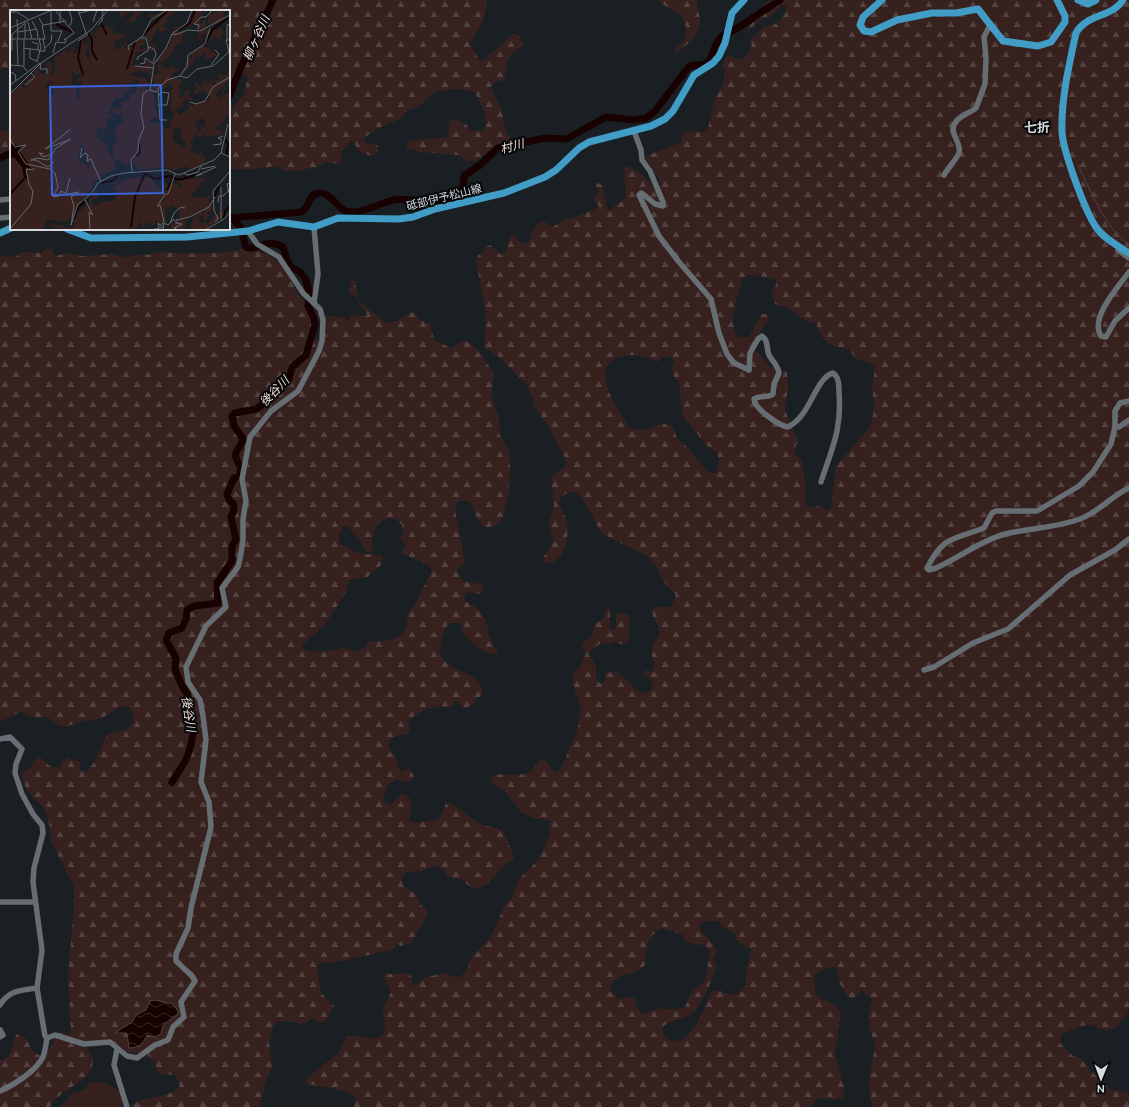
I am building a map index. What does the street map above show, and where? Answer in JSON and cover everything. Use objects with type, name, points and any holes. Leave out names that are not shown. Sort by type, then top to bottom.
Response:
[{"type":"main road","name":"砥部伊予松山線","points":[[69,230],[79,235],[91,238],[187,237],[248,231],[278,222],[314,227],[338,218],[399,219],[413,217],[435,210],[496,196],[545,177],[556,170],[579,148],[589,142],[634,131],[656,124],[665,119],[673,110],[694,75],[714,63],[719,56],[728,34],[732,13],[744,0]]},
{"type":"main road","points":[[882,0],[863,17],[860,25],[864,31],[871,32],[897,20],[932,13],[956,13],[973,9],[982,12],[990,25],[1003,40],[1038,46],[1047,44],[1060,31],[1065,22],[1065,16],[1057,0]]},
{"type":"main road","points":[[1078,0],[1088,4],[1096,0]]},
{"type":"main road","points":[[1123,0],[1115,8],[1080,26],[1076,33],[1065,86],[1062,133],[1069,164],[1096,226],[1116,245],[1129,253]]},
{"type":"main road","points":[[0,233],[10,228]]},
{"type":"street","points":[[944,175],[959,153],[953,126],[958,119],[976,108],[985,84],[986,58],[984,37],[990,25]]},
{"type":"street","points":[[634,131],[641,150],[642,160],[650,171],[664,202],[663,206],[655,204],[641,193],[639,195],[659,236],[711,299],[719,334],[730,359],[740,367],[749,370],[750,353],[758,339],[762,336],[767,340],[769,355],[777,366],[779,372],[774,384],[773,394],[754,399],[756,406],[777,422],[788,427],[795,423],[805,411],[826,376],[833,373],[837,376],[841,399],[840,420],[834,450],[821,482]]},
{"type":"street","points":[[0,200],[10,199]]},
{"type":"street","points":[[0,218],[10,217]]},
{"type":"street","points":[[314,227],[318,274],[314,303]]},
{"type":"street","points":[[47,1038],[55,1035],[84,1044],[110,1042],[115,1044],[117,1049],[127,1056],[137,1058],[154,1045],[168,1040],[173,1027],[184,1017],[182,998],[194,985],[194,978],[176,961],[176,954],[188,928],[191,908],[210,833],[211,820],[209,802],[201,782],[206,740],[203,716],[200,700],[188,682],[186,667],[206,626],[226,607],[222,588],[239,563],[243,540],[242,519],[246,501],[242,480],[250,437],[271,411],[298,391],[321,346],[323,313],[303,293],[279,257],[257,244],[248,231]]},
{"type":"street","points":[[1116,245],[1116,248],[1129,258]]},
{"type":"street","points":[[1129,272],[1115,288],[1099,318],[1097,329],[1101,336],[1106,337],[1115,320],[1129,308]]},
{"type":"street","points":[[1129,401],[1120,403],[1115,411],[1116,427],[1111,444],[1093,472],[1079,486],[1060,499],[1037,511],[996,511],[992,513],[984,528],[955,537],[938,548],[927,568],[929,570],[936,568],[988,540],[1024,530],[1052,527],[1080,519],[1100,509],[1120,492],[1129,488]]},
{"type":"street","points":[[1116,427],[1119,427],[1129,420]]},
{"type":"street","points":[[924,670],[934,667],[973,643],[1008,629],[1070,575],[1116,550],[1129,539]]},
{"type":"street","points":[[0,739],[10,737],[22,749],[16,764],[15,774],[22,794],[33,814],[42,825],[43,833],[33,875],[35,902],[42,950],[37,988],[45,1036],[47,1038],[43,1057],[37,1065],[8,1088],[0,1091]]},
{"type":"street","points":[[0,902],[35,902]]},
{"type":"street","points":[[0,1005],[10,994],[19,990],[37,988]]},
{"type":"street","points":[[0,1030],[3,1035],[0,1037]]},
{"type":"street","points":[[117,1049],[114,1065],[127,1107]]},
{"type":"green space","points":[[0,0],[487,0],[484,19],[470,44],[480,61],[484,60],[513,34],[520,36],[524,45],[513,52],[510,56],[507,63],[504,80],[495,82],[491,87],[501,108],[507,133],[513,140],[510,149],[492,149],[476,161],[466,161],[458,155],[420,152],[406,148],[408,141],[448,137],[450,120],[454,119],[466,124],[470,130],[483,131],[486,122],[485,117],[482,106],[475,92],[458,89],[434,92],[419,106],[406,112],[401,119],[384,125],[363,138],[366,143],[377,145],[379,150],[378,153],[371,156],[360,152],[351,141],[341,152],[341,162],[339,164],[326,162],[316,167],[296,171],[286,171],[275,166],[240,170],[230,169],[230,109],[243,96],[248,78],[243,73],[234,76],[230,81],[230,10],[10,10],[10,69],[3,68],[0,71]]},
{"type":"green space","points":[[658,0],[697,0],[700,19],[696,34],[689,43],[676,52],[674,50],[686,36],[685,23],[680,14],[662,4]]},
{"type":"green space","points":[[771,0],[1129,0],[1129,1011],[1115,1029],[1102,1030],[1091,1025],[1081,1026],[1062,1034],[1060,1043],[1073,1056],[1080,1058],[1103,1084],[1111,1089],[1129,1093],[1129,1107],[873,1107],[869,1092],[869,1084],[876,1045],[870,1029],[869,1016],[873,1000],[862,990],[854,998],[849,998],[840,984],[837,968],[830,967],[815,974],[815,985],[816,993],[819,997],[822,1000],[836,1006],[841,1012],[835,1053],[844,1087],[843,1098],[819,1098],[816,1099],[811,1107],[354,1107],[356,1097],[351,1094],[345,1091],[307,1084],[305,1080],[338,1053],[348,1036],[377,1039],[384,1034],[385,1026],[383,1010],[391,992],[384,976],[386,974],[409,974],[412,977],[411,983],[414,986],[426,977],[446,973],[454,977],[460,977],[467,970],[472,957],[490,938],[506,903],[512,897],[519,879],[536,862],[544,849],[550,833],[550,820],[536,818],[523,813],[519,810],[508,794],[495,785],[490,779],[493,775],[518,775],[527,773],[533,770],[541,759],[548,763],[552,770],[557,772],[562,766],[577,731],[581,709],[573,684],[573,677],[576,670],[580,667],[585,652],[582,647],[583,643],[592,636],[595,623],[602,620],[608,606],[610,608],[610,628],[613,630],[616,629],[616,615],[619,613],[629,615],[628,643],[619,644],[613,641],[609,644],[601,643],[589,652],[588,655],[596,667],[596,679],[601,684],[604,683],[606,672],[619,673],[640,692],[649,692],[653,688],[652,682],[643,673],[645,670],[652,673],[654,669],[651,651],[659,633],[652,609],[659,607],[671,607],[676,595],[663,581],[657,568],[648,556],[602,534],[582,497],[575,492],[567,493],[561,497],[559,503],[568,527],[563,552],[560,557],[551,562],[546,563],[543,558],[553,542],[549,524],[554,505],[551,476],[565,467],[566,460],[550,429],[537,410],[527,385],[500,358],[490,350],[484,349],[486,315],[476,261],[478,255],[483,253],[484,248],[490,245],[501,255],[506,252],[510,235],[515,235],[518,241],[526,244],[529,242],[535,227],[543,221],[553,227],[564,219],[570,219],[596,209],[599,206],[593,198],[599,193],[596,182],[602,185],[607,209],[611,210],[624,200],[626,194],[624,167],[627,166],[640,173],[653,186],[660,187],[659,179],[646,157],[682,142],[682,136],[686,131],[703,132],[708,128],[714,101],[723,84],[725,70],[721,68],[727,55],[742,60],[750,51],[752,45],[749,42],[752,38],[765,26],[774,25],[777,23],[785,14],[788,6],[782,5],[769,18],[763,18],[749,30],[748,27],[762,14],[763,7]],"holes":[[[753,275],[776,279],[776,285],[771,293],[775,304],[785,306],[805,320],[816,323],[821,336],[828,343],[850,350],[858,360],[875,366],[872,387],[874,407],[872,421],[869,428],[836,466],[831,508],[828,510],[818,506],[808,507],[805,503],[805,484],[802,460],[795,454],[795,448],[798,441],[785,410],[788,387],[787,372],[771,367],[755,350],[760,332],[769,318],[767,314],[762,314],[749,337],[738,337],[735,331],[733,324],[734,309],[742,279],[746,276]],[[632,355],[646,357],[657,362],[663,357],[672,357],[675,363],[671,369],[675,379],[679,382],[682,415],[706,445],[717,453],[719,460],[717,472],[712,474],[706,470],[689,449],[677,438],[672,426],[661,423],[654,428],[647,430],[630,429],[614,403],[606,382],[606,372],[609,364],[622,356]],[[705,921],[719,921],[722,927],[735,933],[736,940],[751,950],[746,982],[741,991],[734,994],[727,994],[720,990],[712,991],[691,1032],[685,1038],[678,1041],[671,1040],[664,1036],[662,1028],[668,1023],[686,1017],[694,1012],[706,993],[717,966],[712,959],[717,952],[716,948],[699,926]],[[662,928],[683,935],[686,941],[698,945],[704,944],[710,952],[707,974],[704,982],[700,986],[693,989],[685,1007],[673,1010],[658,1008],[645,1014],[639,1011],[636,1007],[637,1000],[632,997],[619,999],[610,990],[611,984],[614,980],[635,971],[646,964],[648,943],[657,931]]]},
{"type":"green space","points":[[0,131],[10,131],[10,151],[0,156]]},
{"type":"green space","points":[[251,247],[273,258],[285,268],[299,296],[317,312],[319,322],[314,339],[319,340],[324,338],[326,316],[344,317],[348,322],[351,315],[367,316],[358,302],[356,296],[349,293],[351,280],[355,281],[358,300],[385,322],[396,321],[413,312],[419,319],[430,324],[434,340],[451,348],[465,340],[478,351],[494,373],[492,395],[499,419],[499,434],[508,448],[510,460],[509,490],[505,510],[499,523],[484,527],[477,518],[470,502],[464,500],[457,502],[455,510],[464,556],[464,563],[457,570],[458,575],[466,582],[482,584],[483,588],[480,594],[468,592],[464,596],[465,601],[479,610],[482,614],[498,654],[485,651],[472,642],[464,634],[461,623],[451,623],[446,627],[440,648],[443,658],[448,664],[478,681],[482,687],[482,696],[476,698],[474,705],[463,708],[460,703],[455,700],[453,707],[434,707],[423,711],[408,722],[410,731],[408,734],[392,738],[390,740],[389,747],[396,758],[399,769],[402,772],[406,769],[411,770],[414,777],[410,782],[395,780],[388,785],[383,799],[386,804],[391,805],[402,793],[407,796],[411,801],[409,820],[415,823],[437,819],[443,813],[447,803],[452,804],[479,823],[501,830],[513,854],[514,860],[506,863],[490,882],[481,887],[474,888],[460,879],[447,877],[443,869],[436,865],[421,871],[405,872],[402,880],[403,886],[414,892],[420,904],[426,909],[428,914],[411,943],[401,946],[397,944],[394,949],[343,961],[317,964],[321,993],[334,1006],[325,1022],[317,1022],[313,1018],[302,1025],[295,1022],[278,1021],[273,1026],[269,1041],[272,1067],[264,1085],[264,1091],[259,1107],[130,1107],[135,1103],[174,1091],[179,1088],[179,1082],[175,1075],[163,1074],[157,1071],[154,1062],[144,1051],[139,1053],[131,1053],[111,1041],[88,1045],[88,1050],[93,1058],[89,1073],[61,1094],[50,1107],[0,1107],[0,1060],[8,1056],[10,1053],[17,1034],[22,1035],[26,1039],[36,1054],[46,1057],[49,1048],[53,1045],[54,1035],[62,1032],[67,1034],[71,1032],[68,976],[74,907],[74,886],[51,842],[50,827],[46,812],[27,791],[21,775],[22,771],[31,768],[33,762],[38,757],[53,768],[56,768],[60,767],[62,762],[68,757],[80,762],[80,771],[87,771],[96,759],[105,738],[111,733],[124,730],[131,726],[133,719],[129,707],[120,707],[102,718],[84,721],[65,727],[60,726],[49,718],[27,716],[24,712],[0,720],[0,256],[15,257],[23,252],[40,253],[46,249],[52,249],[53,254],[56,256],[68,253],[81,256],[113,254],[126,258],[138,254],[147,255],[158,252],[217,253]],"holes":[[[387,518],[396,519],[402,525],[403,532],[400,538],[406,545],[401,553],[429,565],[432,571],[414,606],[409,610],[406,619],[408,622],[402,634],[393,639],[368,642],[364,648],[354,651],[342,648],[321,652],[304,650],[302,646],[303,644],[324,626],[346,592],[349,580],[367,577],[381,565],[383,557],[379,555],[357,553],[340,544],[339,536],[343,526],[349,527],[359,538],[365,550],[368,552],[373,550],[372,538],[377,524]]]},
{"type":"green space","points":[[90,1082],[105,1083],[119,1090],[123,1103],[121,1107],[60,1107],[73,1093],[85,1090]]},
{"type":"water","points":[[155,1000],[173,1004],[178,1011],[178,1014],[163,1025],[161,1034],[155,1037],[147,1035],[140,1045],[129,1048],[127,1033],[115,1033],[133,1021],[136,1015],[146,1010],[150,1001]]},
{"type":"waterway","name":"柳ヶ谷川","points":[[230,94],[241,67],[273,0]]},
{"type":"waterway","name":"村川","points":[[230,218],[301,212],[305,209],[313,195],[319,193],[327,195],[342,209],[351,212],[357,212],[394,200],[403,199],[438,202],[448,200],[457,196],[462,188],[464,176],[480,165],[498,148],[545,138],[566,139],[606,117],[634,120],[646,118],[655,111],[690,66],[705,64],[710,60],[717,42],[722,36],[736,29],[780,0]]},
{"type":"waterway","name":"村川","points":[[0,158],[10,153]]},
{"type":"waterway","points":[[1078,165],[1105,218],[1112,228],[1129,245]]},
{"type":"waterway","name":"後谷川","points":[[172,782],[186,760],[193,734],[188,695],[182,686],[175,669],[176,658],[166,640],[169,633],[182,628],[186,619],[187,610],[194,606],[218,603],[217,583],[232,561],[232,546],[236,539],[231,517],[234,510],[233,503],[229,500],[227,494],[234,478],[239,476],[241,468],[235,455],[243,439],[234,426],[232,416],[235,413],[257,409],[263,404],[276,385],[289,379],[292,367],[306,355],[315,325],[314,318],[308,306],[310,295],[306,280],[300,272],[291,267],[283,247],[271,243],[254,248],[246,247],[240,227],[233,218]]},
{"type":"district","name":"七折","points":[[1037,127]]}]
